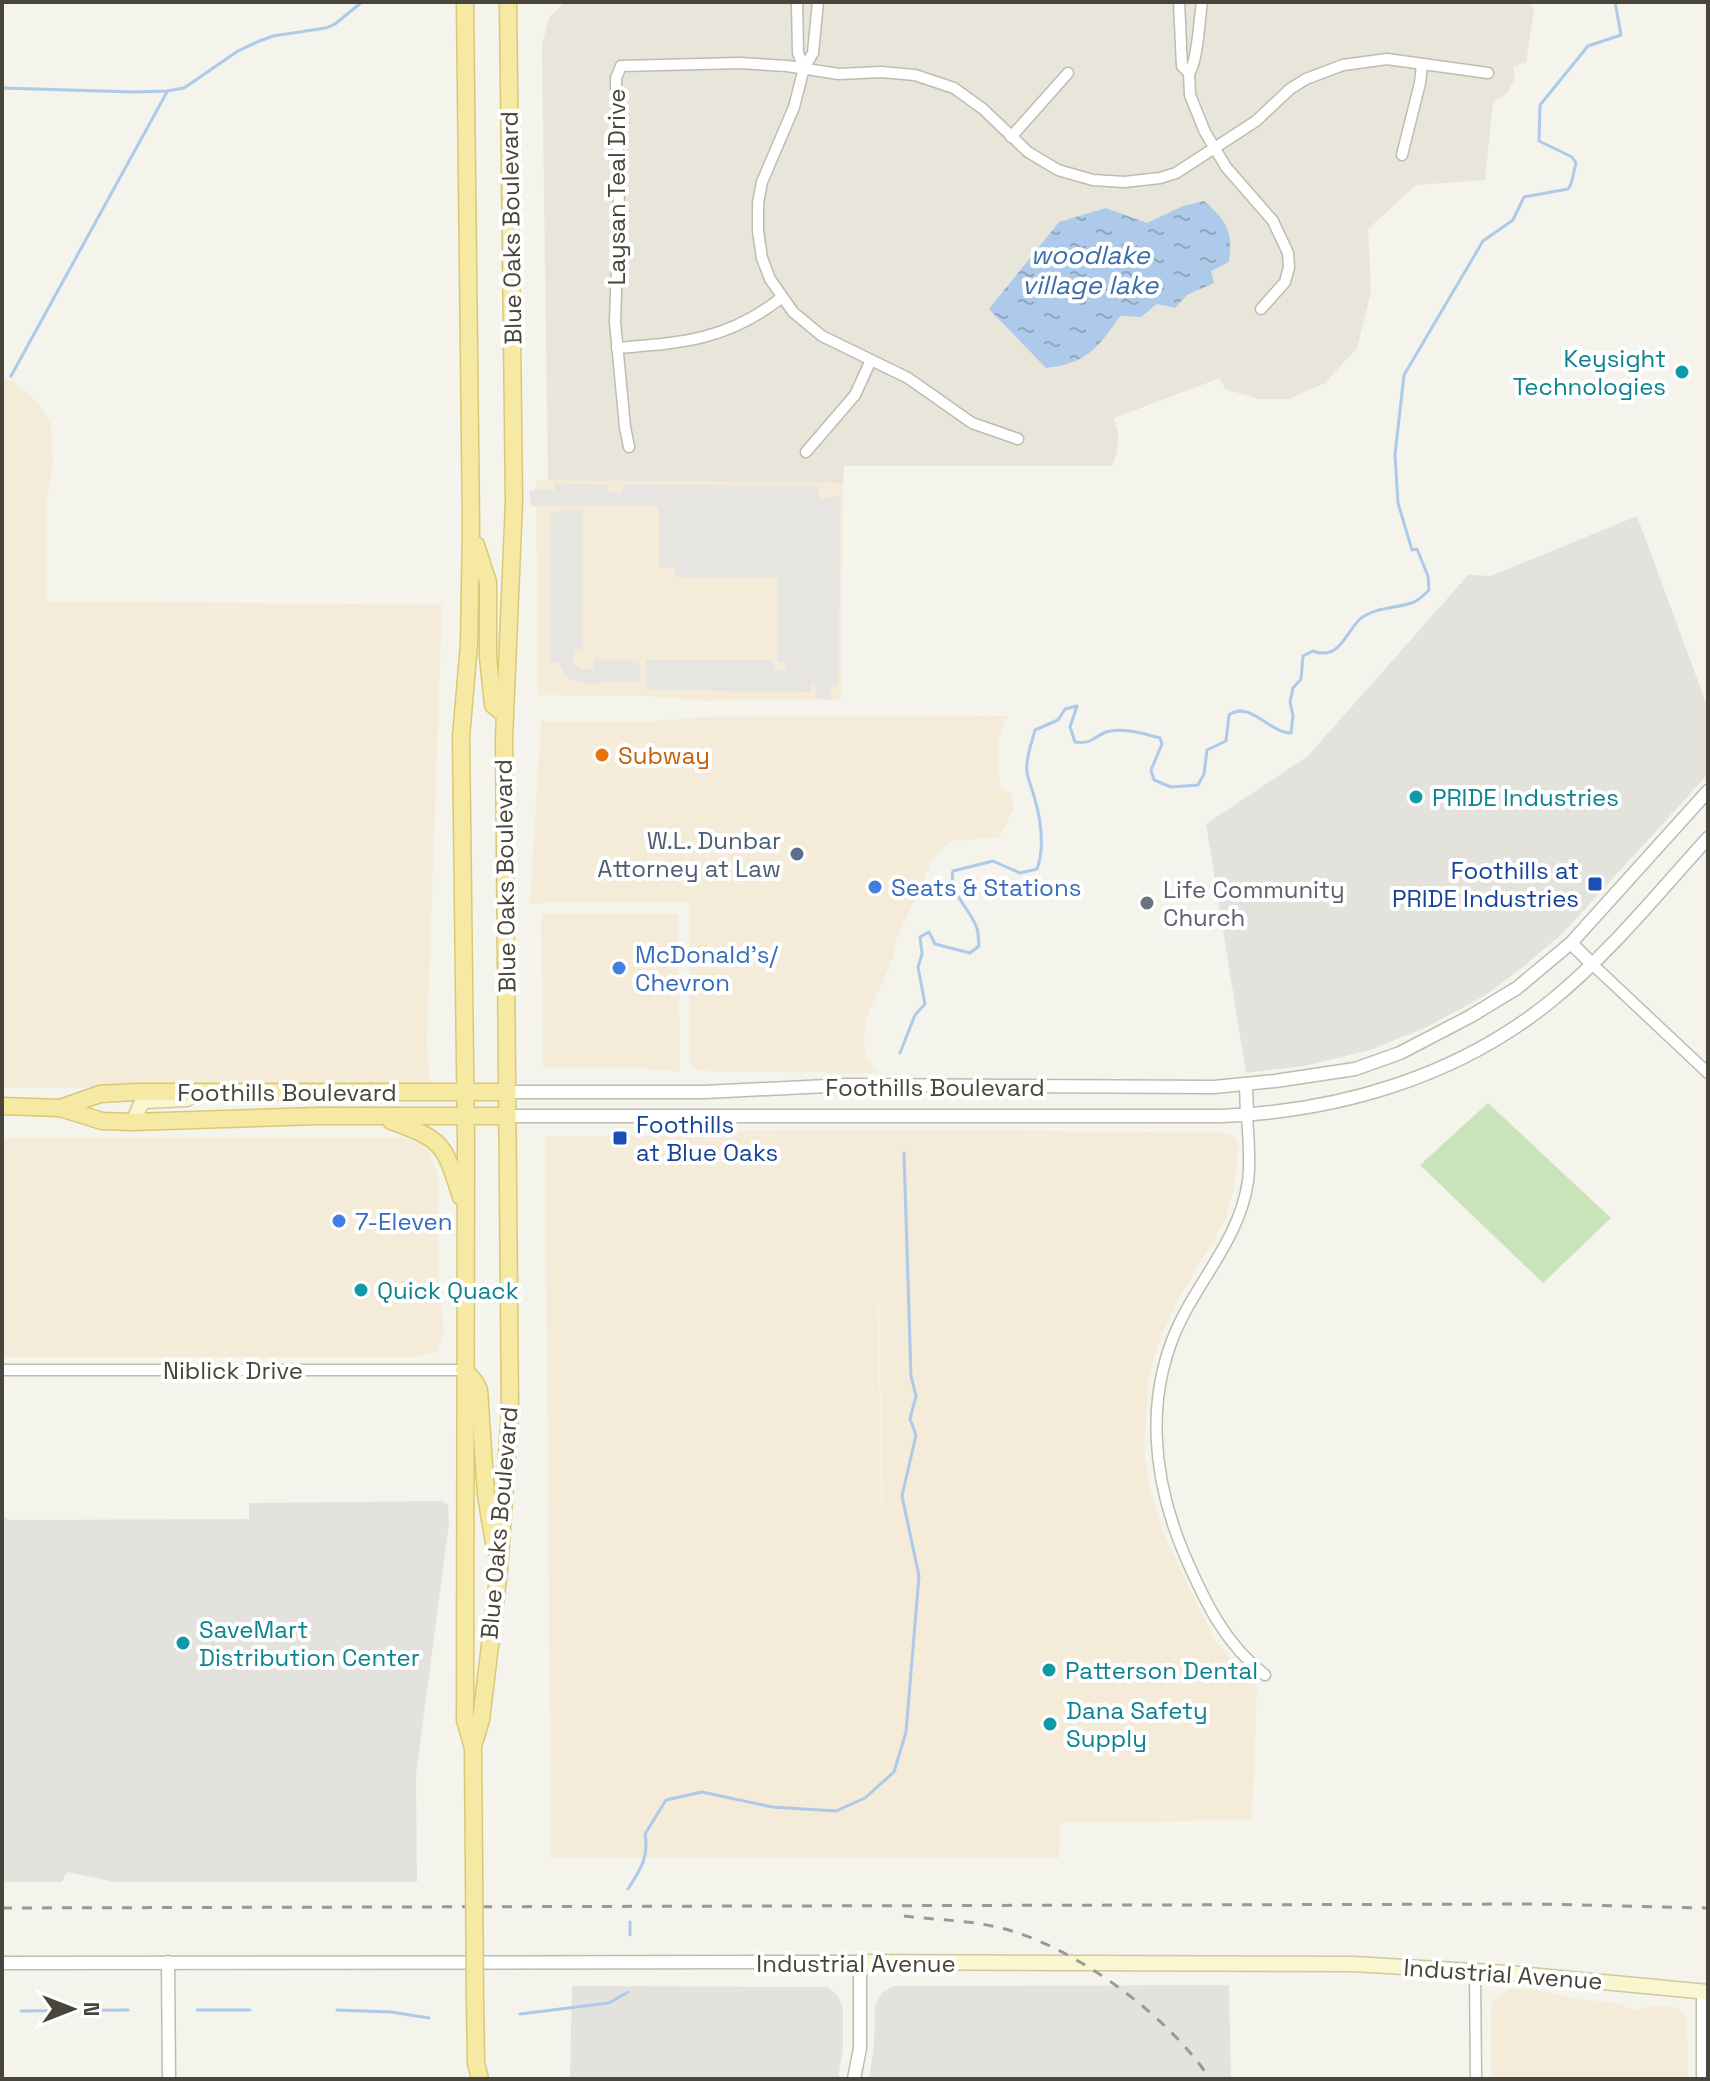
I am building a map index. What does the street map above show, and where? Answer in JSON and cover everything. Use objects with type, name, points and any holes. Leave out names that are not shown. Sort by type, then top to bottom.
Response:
[{"type":"main road","name":"Blue Oaks Boulevard","points":[[465,2],[471,528],[469,644],[461,737],[466,1211],[465,1720],[473,1748],[476,2074]]},
{"type":"main road","name":"Blue Oaks Boulevard","points":[[473,1748],[481,1720],[499,1570],[510,1412],[505,715],[514,501],[508,2]]},
{"type":"main road","points":[[471,528],[488,582],[488,657],[493,705],[505,715]]},
{"type":"main road","name":"Foothills Boulevard","points":[[60,1108],[100,1094],[508,1092]]},
{"type":"main road","points":[[133,1122],[141,1104],[146,1101],[187,1099],[193,1093]]},
{"type":"main road","name":"Foothills Boulevard","points":[[2,1106],[60,1108],[102,1121],[133,1122],[508,1116]]},
{"type":"main road","points":[[378,1116],[438,1141],[448,1156],[466,1211]]},
{"type":"main road","points":[[464,1370],[479,1390],[486,1495],[499,1570]]},
{"type":"main road","name":"Industrial Avenue","points":[[860,1962],[1353,1964],[1475,1971],[1705,1992]]},
{"type":"street","points":[[797,2],[798,53],[804,68]]},
{"type":"street","points":[[818,2],[813,53],[804,68],[794,107],[762,182],[758,203],[762,258],[781,298],[822,336],[928,391],[972,423],[1018,439]]},
{"type":"street","points":[[1179,2],[1182,66],[1189,73]]},
{"type":"street","points":[[1202,2],[1195,43],[1195,65],[1189,73],[1190,95],[1196,114],[1226,167],[1273,221],[1288,253],[1289,267],[1285,282],[1261,309]]},
{"type":"street","points":[[797,26],[816,26]]},
{"type":"street","points":[[1182,43],[1195,43]]},
{"type":"street","points":[[804,68],[839,74],[899,72],[935,80],[967,97],[1028,152],[1058,170],[1107,182],[1160,178],[1176,173],[1256,121],[1290,89],[1324,71],[1362,61],[1387,59],[1488,73]]},
{"type":"street","name":"Laysan Teal Drive","points":[[617,348],[619,163],[616,78],[621,66],[740,63],[804,68]]},
{"type":"street","points":[[1402,155],[1422,65]]},
{"type":"street","points":[[1011,137],[1068,73]]},
{"type":"street","points":[[629,447],[617,348],[681,343],[722,333],[781,298]]},
{"type":"street","points":[[806,452],[855,395],[871,360]]},
{"type":"street","name":"Foothills Boulevard","points":[[508,1092],[705,1092],[847,1085],[1214,1087],[1355,1069],[1400,1053],[1517,988],[1571,943],[1708,791]]},
{"type":"street","name":"Foothills Boulevard","points":[[508,1116],[1247,1114],[1329,1104],[1436,1071],[1525,1020],[1553,1000],[1591,963],[1708,838]]},
{"type":"street","points":[[1571,943],[1708,1073]]},
{"type":"street","points":[[1246,1084],[1249,1179],[1243,1204],[1229,1239],[1182,1317],[1173,1338],[1159,1385],[1156,1451],[1161,1484],[1175,1532],[1210,1610],[1240,1653],[1265,1675]]},
{"type":"street","name":"Niblick Drive","points":[[2,1370],[464,1370]]},
{"type":"street","points":[[168,1962],[169,2079]]},
{"type":"street","points":[[854,2079],[860,2048],[860,1962]]},
{"type":"street","name":"Industrial Avenue","points":[[2,1963],[860,1962]]},
{"type":"street","points":[[1475,1971],[1476,2079]]},
{"type":"street","points":[[1702,2079],[1705,1992]]},
{"type":"shaded area","points":[[565,2],[1528,2],[1534,9],[1526,62],[1513,67],[1515,78],[1507,93],[1493,102],[1485,180],[1416,185],[1368,229],[1371,292],[1357,348],[1325,383],[1289,399],[1259,399],[1225,389],[1220,378],[1114,418],[1118,433],[1117,452],[1112,466],[844,466],[843,483],[548,481],[542,45],[549,18]]},
{"type":"shaded area","points":[[2,378],[14,382],[36,401],[51,424],[53,464],[47,501],[46,601],[442,605],[427,1039],[430,1085],[2,1088]]},
{"type":"shaded area","points":[[536,480],[843,483],[841,700],[703,701],[649,696],[538,695]]},
{"type":"shaded area","points":[[555,483],[608,485],[608,492],[622,493],[623,484],[818,486],[819,499],[840,496],[839,671],[838,687],[830,687],[831,699],[816,698],[815,683],[811,684],[811,692],[646,690],[646,660],[773,660],[774,670],[786,669],[786,662],[778,662],[778,577],[675,577],[675,568],[659,568],[659,506],[531,506],[529,491],[554,491]]},
{"type":"shaded area","points":[[583,510],[582,649],[574,650],[573,664],[581,669],[593,669],[594,660],[639,661],[641,683],[584,684],[566,677],[559,662],[550,662],[551,513]]},
{"type":"shaded area","points":[[1637,516],[1708,708],[1708,774],[1563,933],[1484,996],[1425,1028],[1370,1050],[1304,1066],[1246,1073],[1206,824],[1308,756],[1468,575],[1491,576]]},
{"type":"shaded area","points":[[1008,716],[998,739],[1000,787],[1011,794],[1014,808],[999,837],[953,841],[943,846],[931,863],[894,944],[894,956],[866,1019],[864,1041],[867,1057],[878,1073],[697,1071],[689,1062],[690,902],[530,904],[541,721]]},
{"type":"shaded area","points":[[541,914],[678,914],[680,1072],[543,1067]]},
{"type":"shaded area","points":[[876,1129],[1227,1133],[1235,1137],[1238,1144],[1237,1163],[1224,1222],[1177,1302],[1160,1338],[1149,1374],[1144,1451],[1150,1488],[1163,1532],[1200,1610],[1216,1642],[1257,1686],[1252,1820],[1060,1823],[1059,1858],[551,1858],[545,1136],[713,1136],[738,1131]],"holes":[[[879,1302],[882,1457],[882,1560]]]},
{"type":"shaded area","points":[[400,1137],[428,1149],[438,1175],[439,1282],[444,1332],[436,1352],[421,1357],[2,1357],[2,1138]]},
{"type":"shaded area","points":[[443,1501],[448,1505],[449,1523],[416,1775],[417,1882],[116,1882],[67,1872],[62,1882],[2,1882],[2,1515],[9,1520],[249,1519],[249,1503]]},
{"type":"shaded area","points":[[1229,1985],[1231,2079],[869,2079],[875,2005],[882,1993],[894,1986]]},
{"type":"shaded area","points":[[572,1986],[827,1987],[838,1996],[843,2008],[843,2047],[838,2079],[570,2079]]},
{"type":"shaded area","points":[[1510,1989],[1536,1990],[1638,2010],[1657,2005],[1678,2008],[1687,2017],[1688,2079],[1491,2079],[1491,2011],[1494,1998]]},
{"type":"green space","points":[[1488,1103],[1611,1218],[1543,1283],[1420,1165]]},
{"type":"water","name":"woodlake village lake","points":[[1204,201],[1227,227],[1230,242],[1229,262],[1211,271],[1214,283],[1187,295],[1175,308],[1157,304],[1141,317],[1120,316],[1098,345],[1081,358],[1046,368],[989,309],[1059,222],[1106,208],[1147,223],[1183,206]]},
{"type":"waterway","points":[[2,88],[134,92],[184,88],[238,51],[273,36],[326,28],[362,2]]},
{"type":"waterway","points":[[900,1053],[915,1015],[925,1004],[918,967],[922,954],[920,937],[929,932],[935,944],[970,953],[979,946],[977,928],[956,893],[953,871],[993,861],[1020,873],[1037,869],[1041,833],[1027,767],[1035,730],[1058,720],[1065,709],[1077,706],[1070,727],[1075,742],[1089,741],[1106,732],[1119,730],[1160,738],[1162,744],[1151,770],[1154,780],[1171,787],[1198,785],[1204,774],[1207,750],[1226,741],[1229,715],[1244,711],[1283,732],[1291,733],[1293,716],[1290,702],[1293,688],[1301,679],[1303,656],[1313,651],[1322,653],[1336,649],[1366,615],[1414,602],[1429,590],[1428,576],[1417,549],[1412,550],[1398,503],[1395,455],[1404,375],[1483,241],[1513,220],[1524,197],[1568,189],[1571,184],[1576,163],[1572,157],[1539,141],[1540,105],[1588,46],[1621,35],[1615,2]]},
{"type":"waterway","points":[[11,376],[167,92]]},
{"type":"waterway","points":[[628,1889],[643,1863],[645,1834],[666,1800],[702,1792],[772,1807],[836,1811],[865,1798],[894,1772],[906,1732],[919,1576],[902,1496],[916,1435],[910,1419],[916,1396],[911,1376],[904,1153]]},
{"type":"waterway","points":[[630,1922],[630,1935]]},
{"type":"waterway","points":[[520,2014],[609,2003],[628,1992]]},
{"type":"waterway","points":[[21,2011],[128,2010]]},
{"type":"waterway","points":[[197,2010],[250,2010]]},
{"type":"waterway","points":[[337,2010],[391,2012],[429,2018]]},
{"type":"railway","points":[[2,1908],[1536,1904],[1708,1908]]},
{"type":"railway","points":[[904,1916],[1001,1928],[1059,1950],[1145,2008],[1192,2055],[1210,2079]]},
{"type":"place","name":"Keysight Technologies","points":[[1682,372]]},
{"type":"place","name":"Subway","points":[[602,755]]},
{"type":"place","name":"PRIDE Industries","points":[[1416,797]]},
{"type":"place","name":"W.L. Dunbar Attorney at Law","points":[[797,854]]},
{"type":"place","name":"Foothills at PRIDE Industries","points":[[1595,884]]},
{"type":"place","name":"Seats & Stations","points":[[875,887]]},
{"type":"place","name":"Life Community Church","points":[[1147,903]]},
{"type":"place","name":"McDonald's/ Chevron","points":[[619,968]]},
{"type":"place","name":"Foothills at Blue Oaks","points":[[620,1138]]},
{"type":"place","name":"7-Eleven","points":[[339,1221]]},
{"type":"place","name":"Quick Quack","points":[[361,1290]]},
{"type":"place","name":"SaveMart Distribution Center","points":[[183,1643]]},
{"type":"place","name":"Patterson Dental","points":[[1049,1670]]},
{"type":"place","name":"Dana Safety Supply","points":[[1050,1724]]}]
